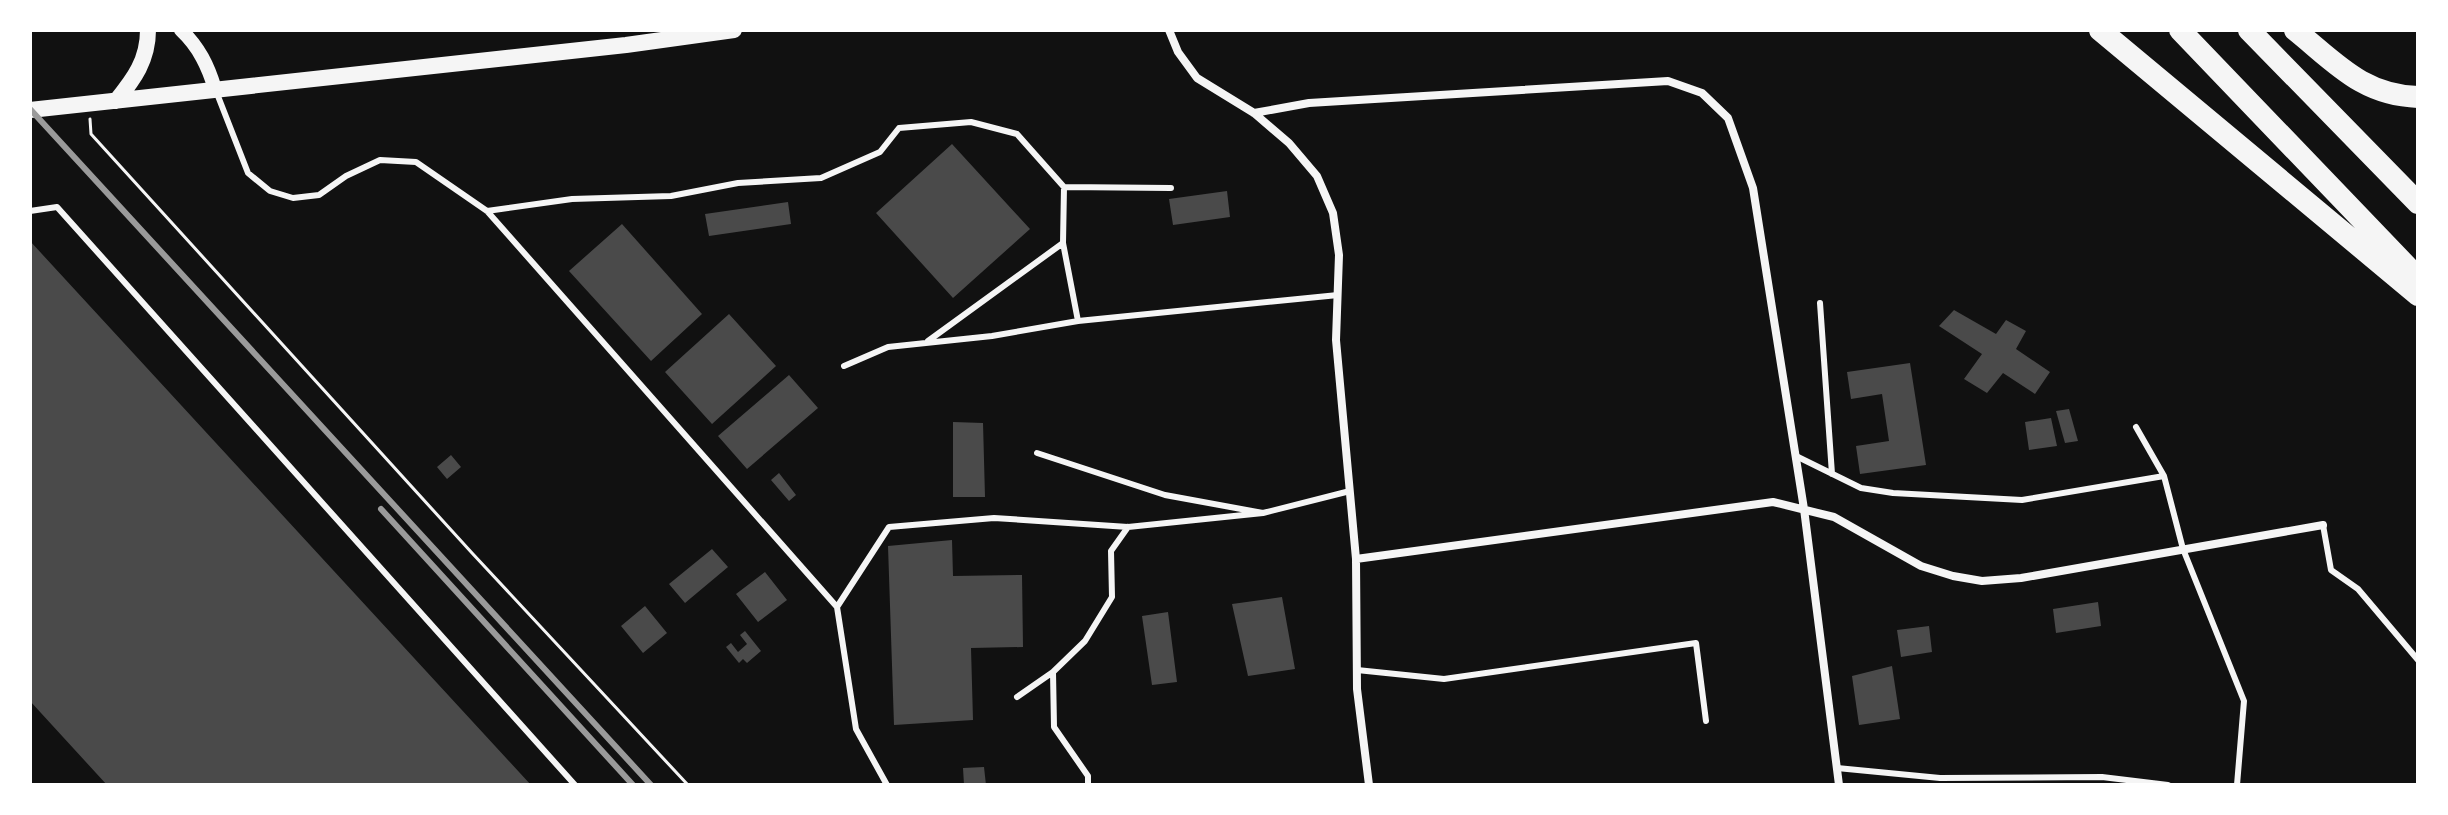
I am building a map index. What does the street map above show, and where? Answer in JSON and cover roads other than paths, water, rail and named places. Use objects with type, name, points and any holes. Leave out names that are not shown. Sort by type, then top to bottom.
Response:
[{"type":"highway","points":[[2100,30],[2418,295]]},
{"type":"highway","points":[[2180,30],[2418,278]]},
{"type":"highway","points":[[2249,30],[2418,203]]},
{"type":"highway","points":[[2295,30],[2361,83],[2387,94],[2418,97]]},
{"type":"main road","points":[[116,101],[141,68],[148,30]]},
{"type":"main road","points":[[30,110],[625,38],[734,30]]},
{"type":"street","points":[[181,30],[198,49],[215,89]]},
{"type":"street","points":[[1169,30],[1178,52],[1197,78],[1254,113],[1289,143],[1317,176],[1333,213],[1339,255],[1336,340],[1356,559],[1357,670],[1369,785]]},
{"type":"street","points":[[1254,113],[1309,103],[1668,81],[1702,93],[1728,118],[1753,188],[1804,509],[1839,785]]},
{"type":"street","points":[[1356,559],[1773,502],[1834,517],[1921,566],[1982,581],[2021,578],[2323,525]]},
{"type":"lane","points":[[215,89],[248,173],[270,191],[293,198],[319,195],[346,176],[380,160],[416,162],[487,211],[837,607],[856,729],[887,785]]},
{"type":"lane","points":[[487,211],[572,199],[671,196],[738,183],[821,178],[880,152],[899,128],[971,122],[1017,134],[1064,187],[1063,243],[1078,321]]},
{"type":"lane","points":[[1064,187],[1171,188]]},
{"type":"lane","points":[[30,211],[57,207],[575,785]]},
{"type":"lane","points":[[925,343],[1063,243]]},
{"type":"lane","points":[[844,366],[888,347],[992,336],[1078,321],[1338,295]]},
{"type":"lane","points":[[1820,303],[1832,474]]},
{"type":"lane","points":[[2136,427],[2164,476],[2183,549],[2244,701],[2237,785]]},
{"type":"lane","points":[[1037,453],[1165,495],[1263,513]]},
{"type":"lane","points":[[1796,456],[1861,488],[1893,493],[2022,500],[2164,476]]},
{"type":"lane","points":[[837,607],[889,527],[994,518],[1128,527],[1263,513],[1350,491]]},
{"type":"lane","points":[[2323,525],[2331,570],[2358,589],[2418,660]]},
{"type":"lane","points":[[1017,697],[1053,672],[1085,641],[1112,597],[1111,551],[1128,527]]},
{"type":"lane","points":[[1357,670],[1444,679],[1696,643],[1706,721]]},
{"type":"lane","points":[[1053,672],[1054,727],[1088,776],[1088,785]]},
{"type":"lane","points":[[1837,768],[1940,778],[2102,777],[2168,785]]},
{"type":"railway","points":[[30,109],[651,785]]},
{"type":"railway","points":[[381,509],[633,785]]}]
